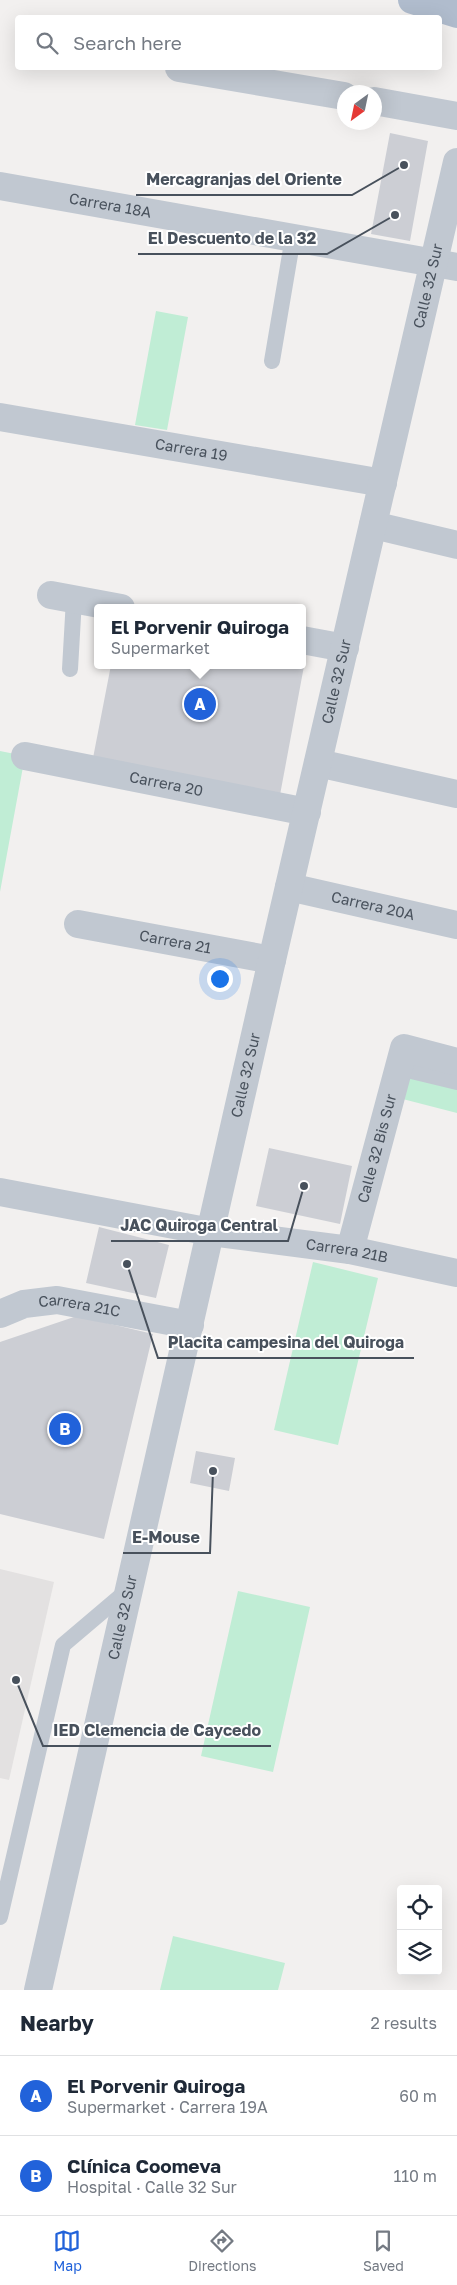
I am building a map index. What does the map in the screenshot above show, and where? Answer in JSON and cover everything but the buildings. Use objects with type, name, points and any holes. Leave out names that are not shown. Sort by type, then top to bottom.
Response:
[{"type":"main road","points":[[412,0],[457,14]]},
{"type":"street","points":[[191,70],[337,95]]},
{"type":"street","points":[[382,102],[457,116]]},
{"type":"street","name":"Calle 32 Sur","points":[[38,1990],[373,525],[383,483],[445,264],[457,162]]},
{"type":"street","name":"Carrera 18A","points":[[0,186],[445,264]]},
{"type":"street","name":"Carrera 19","points":[[0,417],[383,483]]},
{"type":"street","points":[[373,525],[457,545]]},
{"type":"street","points":[[62,597],[100,604]]},
{"type":"street","points":[[306,641],[345,648]]},
{"type":"street","name":"Carrera 20","points":[[25,756],[307,812]]},
{"type":"street","points":[[318,763],[457,794]]},
{"type":"street","name":"Carrera 20A","points":[[289,887],[457,925]]},
{"type":"street","name":"Carrera 21","points":[[78,924],[272,960]]},
{"type":"street","points":[[401,1058],[457,1062]]},
{"type":"street","name":"Calle 32 Bis Sur","points":[[350,1250],[401,1058]]},
{"type":"street","name":"Carrera 21B","points":[[0,1192],[211,1232],[350,1250],[457,1273]]},
{"type":"street","name":"Carrera 21C","points":[[0,1314],[24,1304],[57,1300],[190,1325]]},
{"type":"lane","points":[[272,360],[293,237]]},
{"type":"lane","points":[[62,597],[70,669]]},
{"type":"lane","points":[[401,1058],[457,1082]]},
{"type":"lane","points":[[0,1917],[63,1645],[130,1588]]},
{"type":"shaded area","points":[[0,1569],[54,1582],[9,1780],[0,1778]]},
{"type":"green space","points":[[156,311],[188,317],[167,430],[135,425]]},
{"type":"green space","points":[[0,751],[25,756],[0,892]]},
{"type":"green space","points":[[404,1048],[457,1062],[457,1113],[391,1096]]},
{"type":"green space","points":[[313,1262],[378,1278],[338,1445],[274,1430]]},
{"type":"green space","points":[[238,1591],[310,1607],[273,1772],[201,1756]]},
{"type":"green space","points":[[173,1936],[285,1963],[278,1990],[160,1990]]},
{"type":"place","name":"Mercagranjas del Oriente","points":[[404,165]]},
{"type":"place","name":"El Descuento de la 32","points":[[395,215]]},
{"type":"place","name":"El Porvenir Quiroga","points":[[200,704]]},
{"type":"place","name":"JAC Quiroga Central","points":[[304,1186]]},
{"type":"place","name":"Placita campesina del Quiroga","points":[[127,1264]]},
{"type":"place","name":"Clínica Coomeva","points":[[65,1429]]},
{"type":"place","name":"E-Mouse","points":[[213,1471]]},
{"type":"place","name":"IED Clemencia de Caycedo","points":[[16,1680]]}]
